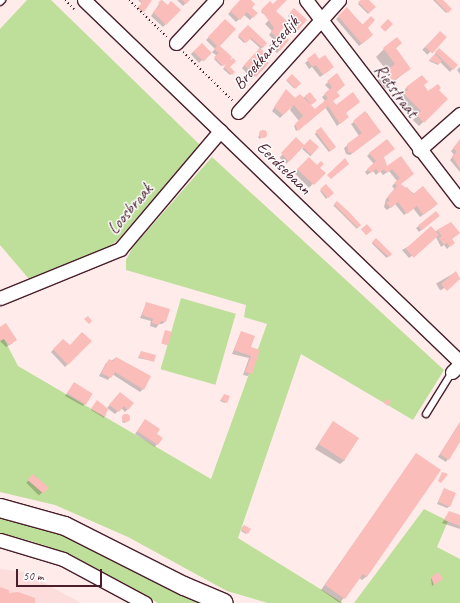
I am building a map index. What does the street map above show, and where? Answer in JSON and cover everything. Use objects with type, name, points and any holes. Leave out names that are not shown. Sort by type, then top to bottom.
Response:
[{"type":"main road","points":[[0,508],[66,526],[224,603]]},
{"type":"street","name":"Eerdsebaan","points":[[84,0],[220,131],[457,366]]},
{"type":"street","points":[[175,43],[216,0]]},
{"type":"street","name":"Rietstraat","points":[[306,0],[319,20],[460,202]]},
{"type":"street","name":"Broekkantsedijk","points":[[238,108],[339,0]]},
{"type":"street","points":[[419,150],[460,114]]},
{"type":"street","name":"Loosbraak","points":[[0,298],[120,249],[220,131]]},
{"type":"street","points":[[0,540],[63,559],[145,603]]},
{"type":"lane","points":[[426,414],[457,366]]},
{"type":"path","points":[[129,0],[175,43],[238,108]]},
{"type":"shaded area","points":[[0,569],[24,572],[81,603],[0,603]]},
{"type":"green space","points":[[27,0],[51,0],[200,145],[118,240],[109,247],[71,264],[29,279],[0,245],[0,29]]},
{"type":"green space","points":[[212,157],[444,370],[413,420],[301,354],[238,538],[343,603],[268,603],[227,591],[128,537],[55,505],[0,492],[0,331],[18,366],[211,479],[267,324],[244,317],[246,305],[126,270],[126,260],[133,247]]},
{"type":"green space","points":[[181,298],[236,314],[215,385],[161,369]]},
{"type":"green space","points":[[424,509],[448,521],[437,547],[460,559],[460,603],[354,603]]},
{"type":"green space","points":[[0,514],[69,534],[204,603],[158,603],[72,556],[31,541],[0,534]]},
{"type":"building","points":[[140,0],[152,0],[144,12],[138,7],[142,3]]},
{"type":"building","points":[[161,0],[168,5],[171,1],[181,10],[166,25],[153,12],[160,5],[158,3]]},
{"type":"building","points":[[182,0],[190,0],[186,4]]},
{"type":"building","points":[[240,0],[251,0],[255,4],[252,8],[258,13],[253,18],[247,12],[240,20],[230,11]]},
{"type":"building","points":[[277,0],[287,0],[276,11],[288,22],[280,32],[289,40],[280,51],[271,43],[276,37],[271,32],[274,28],[261,10],[270,1],[273,4]]},
{"type":"building","points":[[361,0],[369,0],[376,7],[369,13],[358,2]]},
{"type":"building","points":[[435,0],[443,0],[452,9],[448,13]]},
{"type":"building","points":[[347,7],[362,25],[371,16],[375,20],[368,28],[373,35],[362,44],[338,16]]},
{"type":"building","points":[[294,8],[307,20],[298,30],[290,23],[295,17],[290,12]]},
{"type":"building","points":[[225,19],[236,29],[220,46],[232,57],[230,61],[233,58],[236,61],[230,67],[235,72],[232,75],[224,67],[226,64],[223,66],[214,57],[219,53],[214,49],[217,46],[208,37]]},
{"type":"building","points":[[388,19],[393,24],[385,32],[380,27]]},
{"type":"building","points":[[248,25],[267,43],[263,48],[251,38],[246,43],[238,35]]},
{"type":"building","points":[[440,31],[447,37],[432,54],[426,48]]},
{"type":"building","points":[[397,37],[402,43],[396,48],[411,69],[391,82],[386,71],[395,64],[383,48]]},
{"type":"building","points":[[202,43],[212,53],[203,61],[194,51]]},
{"type":"building","points":[[260,48],[266,54],[263,58],[269,63],[256,77],[244,65]]},
{"type":"building","points":[[439,48],[458,65],[453,70],[435,52]]},
{"type":"building","points":[[315,53],[319,59],[325,55],[334,67],[323,75],[316,65],[312,67],[307,59]]},
{"type":"building","points":[[435,54],[442,61],[439,64],[429,60]]},
{"type":"building","points":[[337,73],[345,85],[337,92],[340,96],[333,101],[336,105],[353,92],[360,102],[346,113],[349,117],[340,124],[328,106],[298,131],[295,124],[303,116],[294,105],[283,115],[274,107],[286,89],[295,98],[300,94],[315,109],[328,98],[324,94],[332,87],[327,81]]},
{"type":"building","points":[[292,74],[301,83],[296,89],[286,80]]},
{"type":"building","points":[[422,75],[428,82],[424,85],[428,91],[438,84],[441,88],[439,90],[448,99],[424,123],[417,115],[421,111],[403,93],[408,90],[406,87]]},
{"type":"building","points":[[310,92],[317,101],[311,105],[304,96]]},
{"type":"building","points":[[365,111],[381,132],[353,153],[348,152],[347,144],[362,133],[353,121]]},
{"type":"building","points":[[321,127],[336,147],[330,151],[315,131]]},
{"type":"building","points":[[263,130],[266,131],[266,137],[263,138],[260,137],[259,134],[260,131]]},
{"type":"building","points":[[296,137],[304,145],[310,139],[319,147],[311,155],[303,147],[289,162],[281,153]]},
{"type":"building","points":[[387,139],[395,149],[384,157],[387,166],[401,156],[414,174],[401,184],[405,188],[407,187],[413,194],[423,186],[438,204],[423,215],[417,206],[407,214],[398,202],[391,208],[386,203],[389,201],[388,196],[397,186],[394,183],[400,178],[392,169],[387,173],[384,169],[379,173],[376,169],[371,173],[367,169],[376,161],[369,153]]},
{"type":"building","points":[[460,139],[460,169],[452,156],[457,152],[453,148]]},
{"type":"building","points":[[309,157],[317,165],[321,161],[324,164],[320,168],[326,173],[314,185],[297,169]]},
{"type":"building","points":[[345,158],[349,164],[331,179],[327,175]]},
{"type":"building","points":[[326,184],[334,193],[328,198],[320,189]]},
{"type":"building","points":[[337,201],[361,225],[358,228],[334,204]]},
{"type":"building","points":[[436,211],[440,216],[422,230],[418,225]]},
{"type":"building","points":[[451,222],[460,233],[452,239],[455,243],[450,247],[447,243],[444,245],[439,238],[442,236],[437,230]]},
{"type":"building","points":[[367,224],[372,230],[366,235],[361,229]]},
{"type":"building","points":[[431,226],[439,235],[414,258],[406,249]]},
{"type":"building","points":[[376,238],[392,254],[389,257],[372,242]]},
{"type":"building","points":[[456,271],[460,279],[447,291],[441,284]]},
{"type":"building","points":[[146,302],[170,309],[166,322],[161,321],[159,325],[152,323],[153,319],[142,315]]},
{"type":"building","points":[[88,316],[92,321],[89,324],[84,319]]},
{"type":"building","points":[[6,323],[17,340],[9,345],[4,339],[0,341],[0,327]]},
{"type":"building","points":[[165,330],[172,332],[168,345],[161,343]]},
{"type":"building","points":[[241,331],[255,336],[251,347],[260,350],[252,374],[245,372],[251,356],[234,350]]},
{"type":"building","points":[[82,332],[92,341],[68,365],[53,349],[63,339],[70,345]]},
{"type":"building","points":[[141,351],[156,355],[154,362],[139,357]]},
{"type":"building","points":[[116,357],[151,376],[144,390],[115,372],[111,378],[101,373],[109,359],[113,361]]},
{"type":"building","points":[[74,382],[93,394],[86,405],[67,393]]},
{"type":"building","points":[[120,392],[134,403],[128,410],[124,406],[119,412],[109,405]]},
{"type":"building","points":[[224,394],[230,396],[227,403],[221,400]]},
{"type":"building","points":[[386,399],[391,401],[388,406],[384,403]]},
{"type":"building","points":[[97,400],[108,409],[105,417],[91,409]]},
{"type":"building","points":[[124,414],[128,414],[130,418],[128,422],[124,422],[122,420],[122,416]]},
{"type":"building","points":[[145,419],[160,429],[157,434],[163,438],[158,445],[137,431]]},
{"type":"building","points":[[333,421],[359,438],[344,461],[318,444]]},
{"type":"building","points":[[460,422],[460,442],[449,460],[440,454]]},
{"type":"building","points":[[416,453],[441,470],[367,577],[363,574],[345,599],[325,585]]},
{"type":"building","points":[[442,472],[448,474],[441,483],[438,481]]},
{"type":"building","points":[[33,474],[49,488],[44,494],[28,480]]},
{"type":"building","points":[[444,488],[456,493],[450,507],[438,502]]},
{"type":"building","points":[[449,511],[460,515],[460,526],[444,520]]},
{"type":"building","points":[[244,525],[251,529],[248,534],[241,529]]},
{"type":"building","points":[[438,572],[443,579],[434,585],[431,577]]},
{"type":"building","points":[[0,587],[9,590],[9,593],[18,592],[35,598],[35,603],[0,603]]}]
